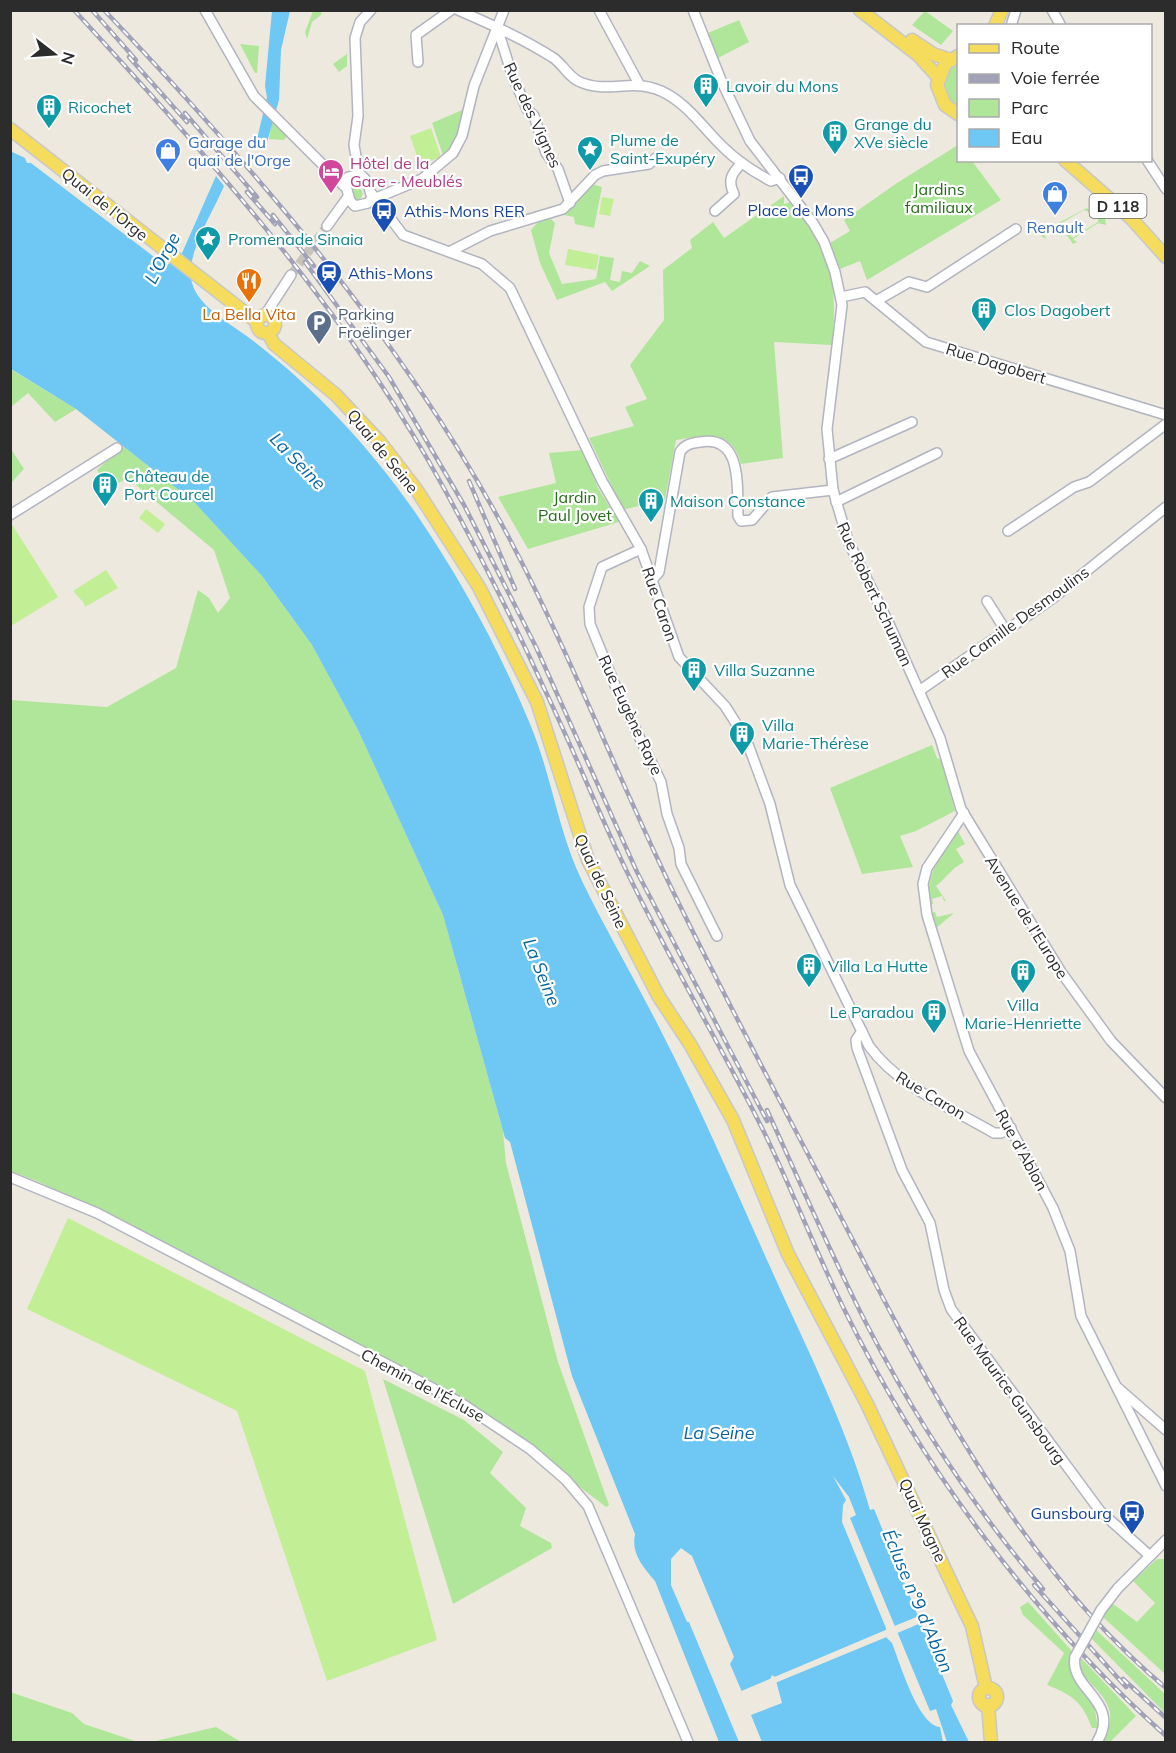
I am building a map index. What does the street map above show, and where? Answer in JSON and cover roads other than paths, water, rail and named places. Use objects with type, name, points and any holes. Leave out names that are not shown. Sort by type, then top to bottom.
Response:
[{"type":"main road","points":[[860,10],[918,55],[938,77],[940,99],[950,110],[957,114]]},
{"type":"main road","points":[[872,10],[923,48],[955,58],[938,77]]},
{"type":"main road","points":[[996,24],[1002,10]]},
{"type":"main road","name":"Quai de l'Orge","points":[[10,129],[190,271],[261,319],[260,331],[270,332]]},
{"type":"main road","name":"D 118","points":[[1067,162],[1130,217],[1166,257]]},
{"type":"main road","name":"D 118","points":[[1079,162],[1129,205],[1166,246]]},
{"type":"main road","name":"Quai de Seine","points":[[270,332],[315,370],[326,386],[380,442],[416,489],[463,560],[503,632],[544,721],[588,860],[659,997],[690,1044],[732,1120],[788,1254],[843,1358]]},
{"type":"main road","name":"Quai Magne","points":[[843,1358],[901,1473],[972,1626],[986,1688],[994,1690],[997,1696],[993,1704],[988,1705],[992,1743]]},
{"type":"street","points":[[205,10],[249,89],[280,122],[335,174],[346,181],[350,201]]},
{"type":"street","points":[[359,174],[354,145],[358,116],[355,38],[357,26],[371,10]]},
{"type":"street","points":[[418,62],[416,35],[452,10]]},
{"type":"street","points":[[458,10],[497,27],[554,58],[578,81],[607,87],[639,84],[652,86],[676,100],[723,148],[742,163],[771,181],[780,178]]},
{"type":"street","points":[[327,226],[350,201],[368,203],[374,196],[413,183],[439,167],[457,147],[474,86],[504,10]]},
{"type":"street","points":[[599,10],[639,84]]},
{"type":"street","name":"Rue Robert Schuman","points":[[693,10],[726,92],[750,141],[820,234],[835,272],[841,297],[840,330],[828,404],[829,459],[833,490],[848,541],[940,738],[964,813]]},
{"type":"street","points":[[1052,10],[1060,24]]},
{"type":"street","name":"Rue des Vignes","points":[[497,27],[512,75],[527,109],[534,116],[546,153],[558,169],[570,203]]},
{"type":"street","points":[[451,251],[490,231],[563,209],[595,175],[603,171],[649,164],[656,158]]},
{"type":"street","points":[[1148,162],[1166,189]]},
{"type":"street","points":[[715,211],[730,200],[734,194],[730,184],[732,174],[742,163]]},
{"type":"street","points":[[346,181],[359,174],[365,176],[374,196]]},
{"type":"street","name":"Rue Caron","points":[[374,196],[393,226],[402,235],[482,264],[510,288],[602,481],[641,549],[679,657],[725,706],[746,739],[770,804],[790,885],[828,965],[880,1061],[902,1080],[994,1133],[1001,1133],[1011,1128]]},
{"type":"street","points":[[841,297],[863,292],[876,300],[909,282],[927,287],[1016,229]]},
{"type":"street","points":[[261,319],[291,275]]},
{"type":"street","name":"Rue Dagobert","points":[[876,300],[926,342],[1166,415]]},
{"type":"street","points":[[829,459],[912,422]]},
{"type":"street","points":[[1008,531],[1074,487],[1089,482],[1166,424]]},
{"type":"street","points":[[652,580],[659,572],[680,452],[684,446],[712,441],[730,451],[738,482],[738,516],[743,522],[752,520],[772,497],[800,496],[833,490]]},
{"type":"street","points":[[10,515],[103,459],[117,448]]},
{"type":"street","points":[[836,502],[937,453]]},
{"type":"street","name":"Rue Camille Desmoulins","points":[[919,691],[1053,598],[1166,507]]},
{"type":"street","name":"Rue Eugène Raye","points":[[641,549],[602,567],[591,598],[588,618],[619,695],[662,782],[667,814],[680,848],[681,864],[717,936]]},
{"type":"street","points":[[987,601],[1006,631]]},
{"type":"street","name":"Avenue de l'Europe","points":[[964,813],[1060,971],[1111,1041],[1166,1098]]},
{"type":"street","name":"Rue d'Ablon","points":[[964,813],[929,864],[923,884],[924,901],[969,1051],[1057,1215],[1070,1251],[1081,1316],[1166,1486]]},
{"type":"street","name":"Rue Maurice Gunsbourg","points":[[862,1031],[856,1040],[857,1048],[902,1170],[930,1223],[944,1290],[951,1309],[1100,1511],[1150,1556]]},
{"type":"street","name":"Chemin de l'Écluse","points":[[10,1177],[97,1213],[461,1403],[548,1465],[582,1497],[594,1517],[688,1743]]},
{"type":"street","points":[[1116,1386],[1166,1430]]},
{"type":"street","points":[[1097,1743],[1102,1730],[1101,1709],[1096,1698],[1077,1676],[1075,1657],[1101,1610],[1118,1588],[1166,1540]]},
{"type":"water","points":[[272,11],[290,11],[281,50],[279,100],[265,149],[257,139],[267,97],[265,86]]},
{"type":"water","name":"La Seine","points":[[10,151],[25,158],[27,163],[31,163],[166,266],[182,253],[216,176],[224,186],[193,256],[191,278],[198,296],[222,319],[272,356],[340,419],[417,515],[479,616],[506,670],[538,744],[574,864],[693,1097],[818,1372],[852,1454],[870,1510],[874,1509],[953,1701],[951,1705],[969,1742],[947,1742],[936,1709],[930,1711],[850,1518],[856,1515],[849,1497],[833,1476],[846,1500],[843,1505],[842,1522],[886,1628],[886,1637],[892,1643],[917,1705],[932,1724],[940,1727],[943,1742],[762,1742],[751,1715],[782,1703],[775,1677],[772,1675],[770,1680],[742,1692],[730,1664],[734,1657],[692,1556],[681,1548],[671,1559],[671,1585],[689,1622],[739,1742],[719,1742],[655,1581],[636,1553],[635,1534],[572,1376],[510,1142],[505,1138],[443,915],[358,730],[312,645],[262,576],[194,502],[76,409],[11,369]]},
{"type":"tunnel","points":[[291,275],[327,226]]},
{"type":"railway","points":[[74,10],[227,181],[275,240],[322,300],[408,426],[446,492],[508,612],[628,874],[763,1130],[833,1287],[875,1368],[945,1483],[985,1538],[1071,1642],[1166,1736]]},
{"type":"railway","points":[[92,10],[136,60]]},
{"type":"railway","points":[[104,10],[161,70],[271,195],[324,259],[422,392],[466,462],[507,534],[570,663],[648,838],[711,968],[879,1291],[947,1414],[984,1475],[1024,1533],[1067,1588],[1114,1640],[1166,1688]]},
{"type":"railway","points":[[129,57],[187,122]]},
{"type":"railway","points":[[185,113],[257,197]]},
{"type":"railway","points":[[247,192],[275,224]]},
{"type":"railway","points":[[273,215],[314,266]]},
{"type":"railway","points":[[305,262],[389,377],[464,505],[536,647],[637,872],[767,1121]]},
{"type":"railway","points":[[469,481],[515,589]]},
{"type":"railway","points":[[767,1110],[854,1299],[905,1394],[970,1495],[1043,1589]]},
{"type":"railway","points":[[1034,1585],[1126,1687]]},
{"type":"railway","points":[[1123,1679],[1166,1718]]},
{"type":"place","name":"Lavoir du Mons","points":[[706,109]]},
{"type":"place","name":"Ricochet","points":[[49,130]]},
{"type":"place","name":"Grange du XVe siècle","points":[[835,156]]},
{"type":"place","name":"Plume de Saint-Exupéry","points":[[590,172]]},
{"type":"place","name":"Garage du quai de l'Orge","points":[[168,174]]},
{"type":"place","name":"Hôtel de la Gare - Meublés","points":[[331,195]]},
{"type":"place","name":"Place de Mons","points":[[801,200]]},
{"type":"place","name":"Renault","points":[[1055,217]]},
{"type":"place","name":"Athis-Mons RER","points":[[384,234]]},
{"type":"place","name":"Promenade Sinaia","points":[[208,262]]},
{"type":"place","name":"Athis-Mons","points":[[329,296]]},
{"type":"place","name":"La Bella Vita","points":[[249,304]]},
{"type":"place","name":"Clos Dagobert","points":[[984,333]]},
{"type":"place","name":"Parking Froëlinger","points":[[319,346]]},
{"type":"place","name":"Château de Port Courcel","points":[[105,508]]},
{"type":"place","name":"Maison Constance","points":[[651,524]]},
{"type":"place","name":"Villa Suzanne","points":[[694,693]]},
{"type":"place","name":"Villa Marie-Thérèse","points":[[742,757]]},
{"type":"place","name":"Villa La Hutte","points":[[809,989]]},
{"type":"place","name":"Villa Marie-Henriette","points":[[1023,995]]},
{"type":"place","name":"Le Paradou","points":[[934,1035]]},
{"type":"place","name":"Gunsbourg","points":[[1132,1536]]},
{"type":"park label","name":"Jardins familiaux","points":[[939,198]]},
{"type":"park label","name":"Jardin Paul Jovet","points":[[575,506]]},
{"type":"water label","name":"L'Orge","points":[[162,258]]},
{"type":"water label","name":"Écluse n°9 d'Ablon","points":[[918,1601]]}]
